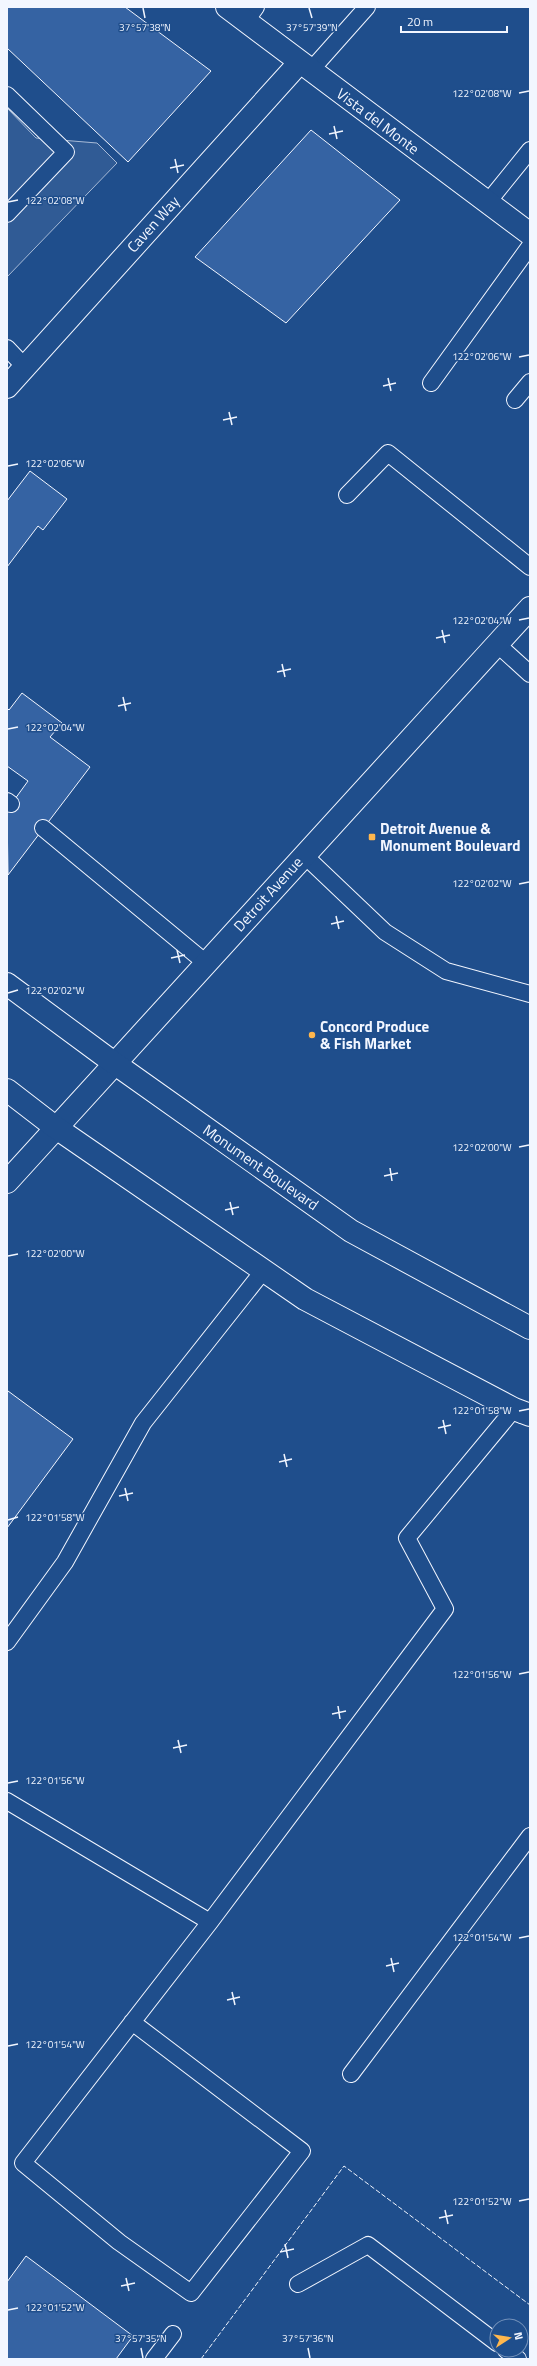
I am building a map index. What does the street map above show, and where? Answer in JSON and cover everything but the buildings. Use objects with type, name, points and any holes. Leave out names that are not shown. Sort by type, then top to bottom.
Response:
[{"type":"street","name":"Vista del Monte","points":[[227,7],[251,14],[305,66],[530,234]]},
{"type":"street","name":"Caven Way","points":[[7,386],[305,66]]},
{"type":"street","name":"Detroit Avenue","points":[[7,1182],[55,1127],[530,608]]},
{"type":"street","name":"Monument Boulevard","points":[[7,984],[114,1063],[350,1231],[530,1328]]},
{"type":"street","points":[[7,1090],[55,1127],[305,1299],[525,1415]]},
{"type":"lane","points":[[305,66],[367,7]]},
{"type":"lane","points":[[7,95],[66,152],[7,214]]},
{"type":"lane","points":[[488,202],[530,150]]},
{"type":"lane","points":[[431,383],[530,246]]},
{"type":"lane","points":[[7,348],[25,367]]},
{"type":"lane","points":[[515,400],[530,382]]},
{"type":"lane","points":[[347,495],[388,453],[530,567]]},
{"type":"lane","points":[[497,644],[530,674]]},
{"type":"lane","points":[[43,828],[206,963]]},
{"type":"lane","points":[[304,855],[385,932],[446,970],[530,994]]},
{"type":"lane","points":[[7,1642],[65,1562],[143,1423],[264,1270]]},
{"type":"lane","points":[[132,2022],[302,2151],[191,2294],[119,2242],[23,2163],[132,2022],[210,1922],[445,1609],[407,1538],[525,1415]]},
{"type":"lane","points":[[7,1800],[210,1922]]},
{"type":"lane","points":[[351,2074],[530,1836]]},
{"type":"lane","points":[[298,2284],[368,2245],[489,2337]]},
{"type":"lane","points":[[154,2359],[173,2334]]},
{"type":"shaded area","points":[[7,108],[36,138],[97,143],[117,163],[7,277]]},
{"type":"fence","points":[[201,2359],[344,2166],[530,2305]]},
{"type":"place","name":"Detroit Avenue & Monument Boulevard","points":[[372,837]]},
{"type":"place","name":"Concord Produce & Fish Market","points":[[312,1035]]}]
